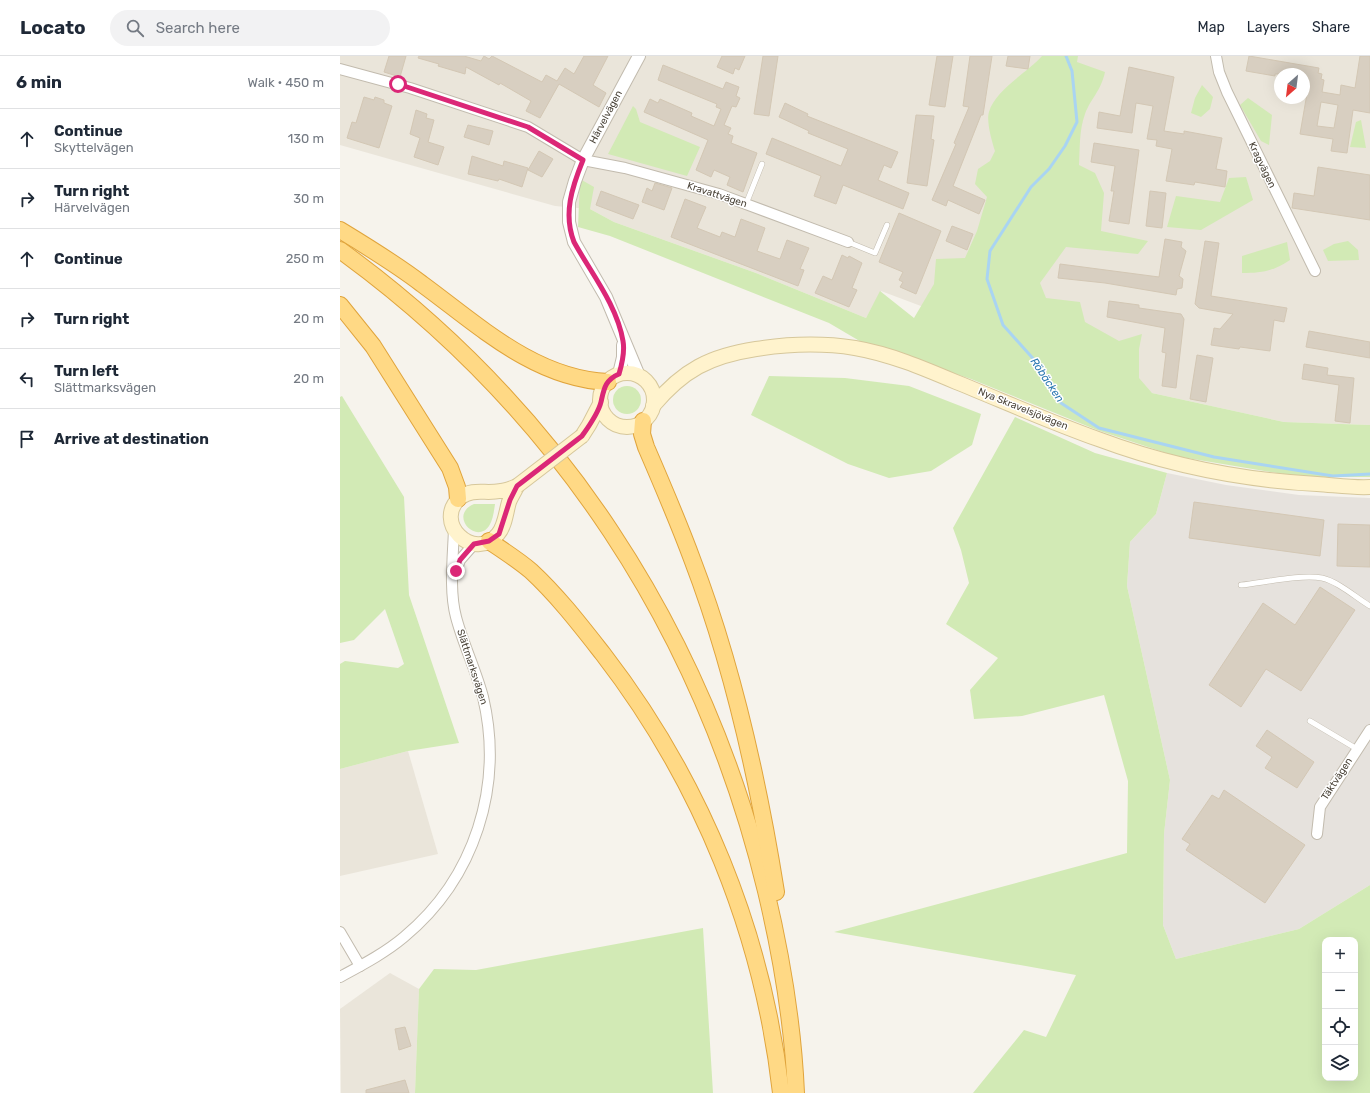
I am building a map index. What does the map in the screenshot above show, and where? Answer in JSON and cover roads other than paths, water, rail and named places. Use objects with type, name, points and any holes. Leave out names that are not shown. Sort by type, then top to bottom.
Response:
[{"type":"highway","points":[[340,230],[420,282],[515,352],[558,372],[579,378],[614,378]]},
{"type":"highway","points":[[340,250],[405,300],[461,351],[502,392],[570,473],[635,568],[664,618],[689,671],[733,776],[756,852],[781,960]]},
{"type":"highway","points":[[340,260],[399,306],[450,352],[524,430],[562,477],[598,529],[626,571],[656,623],[682,673],[705,728],[725,778],[748,853],[780,1004],[785,1093]]},
{"type":"highway","points":[[340,305],[373,346],[450,468],[457,487],[458,499]]},
{"type":"highway","points":[[643,421],[642,434],[646,447],[692,559],[717,632],[741,718],[766,827],[778,904],[781,960],[794,1056],[796,1093]]},
{"type":"highway","points":[[482,543],[532,572],[553,594],[590,638],[653,723],[685,779],[708,826],[732,885],[753,948],[767,1004],[781,1093]]},
{"type":"main road","name":"Nya Skravelsjövägen","points":[[653,406],[667,389],[682,376],[700,365],[721,357],[775,346],[803,345],[855,348],[913,364],[1098,439],[1173,463],[1226,475],[1297,483],[1370,487]]},
{"type":"main road","points":[[517,486],[510,500],[501,529],[482,543],[460,538],[454,530],[451,515],[458,499],[472,492],[500,492],[517,486],[582,436],[595,429],[615,423],[632,426],[643,421],[650,415],[653,406],[653,394],[644,379],[629,373],[614,378],[603,389],[601,402],[582,436]]},
{"type":"main road","name":"Nya Skravelsjövägen","points":[[644,379],[667,382],[682,376]]},
{"type":"main road","points":[[601,402],[606,416],[615,423]]},
{"type":"street","name":"Härvelvägen","points":[[623,341],[618,322],[606,297],[574,242],[569,222],[569,202],[583,160],[639,56]]},
{"type":"street","name":"Kragvägen","points":[[1216,56],[1219,72],[1230,99],[1314,271]]},
{"type":"street","points":[[340,69],[410,88],[528,127],[583,160]]},
{"type":"street","name":"Kravattvägen","points":[[583,160],[625,168],[719,194],[848,242]]},
{"type":"street","points":[[614,378],[623,357],[623,341]]},
{"type":"street","points":[[623,341],[644,379]]},
{"type":"street","name":"Slättmarksvägen","points":[[340,977],[360,966],[404,937],[443,897],[461,870],[481,821],[488,791],[490,759],[488,728],[483,696],[456,616],[453,584],[454,530]]},
{"type":"street","name":"Slättmarksvägen","points":[[453,584],[460,560],[482,543]]},
{"type":"street","name":"Täktvägen","points":[[1318,834],[1320,807],[1370,730]]},
{"type":"street","points":[[340,932],[360,966]]},
{"type":"lane","points":[[746,204],[762,164]]},
{"type":"lane","points":[[848,242],[875,253],[887,225]]},
{"type":"lane","points":[[1241,585],[1321,578],[1340,587],[1370,606]]},
{"type":"lane","points":[[1310,721],[1357,749]]},
{"type":"waterway","name":"Röbäcken","points":[[1066,56],[1072,71],[1077,122],[1065,146],[1049,169],[1031,187],[990,251],[987,279],[1003,325],[1038,364],[1061,403],[1099,428],[1214,457],[1333,476],[1370,474]]}]
